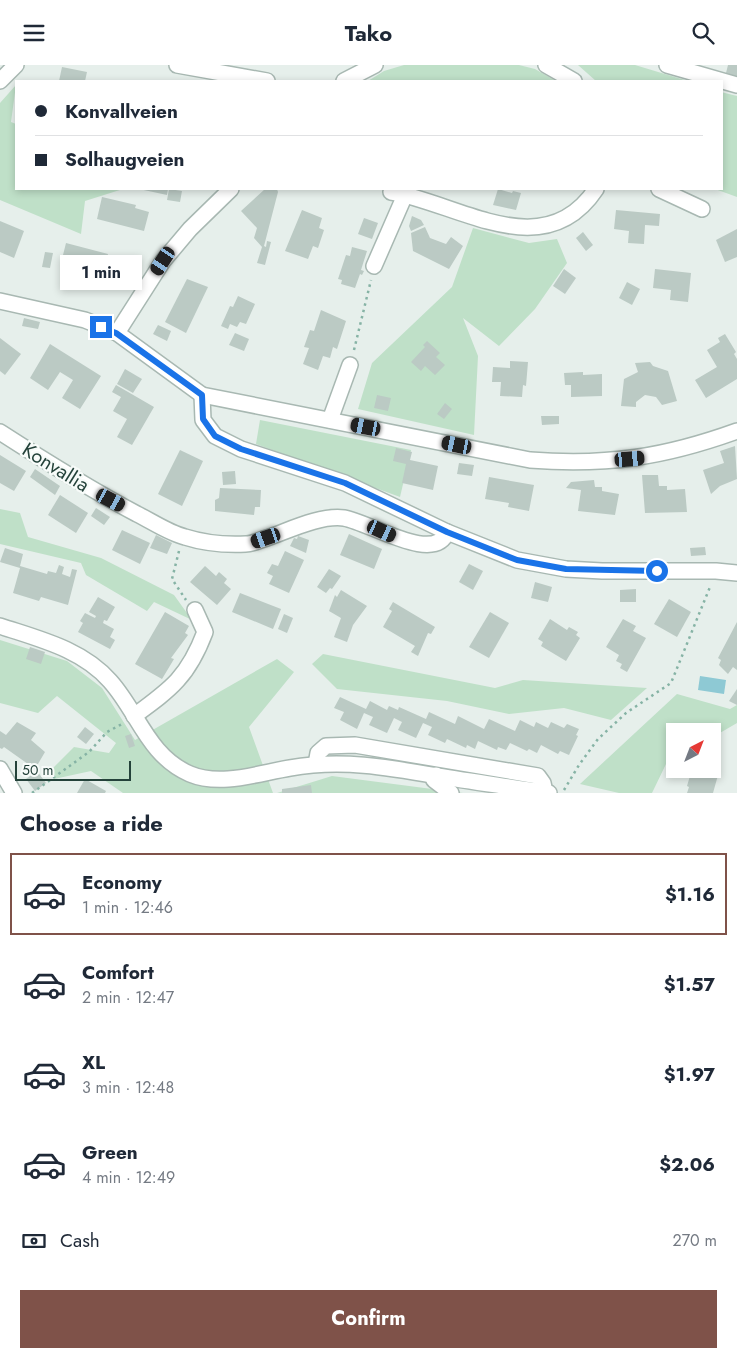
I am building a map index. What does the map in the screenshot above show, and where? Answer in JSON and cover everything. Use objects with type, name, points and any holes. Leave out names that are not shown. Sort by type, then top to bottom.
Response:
[{"type":"street","points":[[0,81],[16,65]]},
{"type":"street","points":[[177,65],[261,80]]},
{"type":"street","points":[[346,80],[376,65]]},
{"type":"street","points":[[546,65],[572,80]]},
{"type":"street","points":[[667,65],[720,80]]},
{"type":"street","points":[[723,81],[737,85]]},
{"type":"street","points":[[116,333],[163,261],[190,229],[230,190]]},
{"type":"street","points":[[374,266],[398,194],[464,215],[522,228],[544,227],[565,218],[582,205],[595,190]]},
{"type":"street","points":[[661,190],[702,209]]},
{"type":"street","points":[[0,301],[85,320],[116,333],[202,395],[530,460],[572,463],[644,458],[682,450],[737,431]]},
{"type":"street","points":[[330,420],[350,365]]},
{"type":"street","points":[[202,395],[203,419],[215,436],[241,449],[345,483],[447,532],[517,560],[566,569],[716,571],[737,573]]},
{"type":"street","name":"Konvallia","points":[[0,432],[96,492],[184,537],[221,544],[248,544],[321,520],[342,518],[361,522],[408,542],[426,545],[437,544],[444,540],[447,532]]},
{"type":"street","points":[[134,716],[171,689],[186,672],[205,632],[195,610]]},
{"type":"street","points":[[0,626],[71,651],[92,664],[110,681],[152,745],[170,762],[191,775],[221,779],[316,764],[341,762],[378,765],[547,793]]},
{"type":"street","points":[[316,764],[318,753],[326,746],[355,745],[538,776],[547,793]]},
{"type":"street","points":[[0,769],[14,793]]},
{"type":"street","points":[[436,775],[434,780],[451,793]]},
{"type":"path","points":[[350,365],[374,266]]},
{"type":"path","points":[[184,537],[172,579],[176,588],[195,610]]},
{"type":"path","points":[[562,793],[578,765],[598,739],[626,713],[671,683],[716,571]]},
{"type":"path","points":[[32,793],[89,752],[107,732]]},
{"type":"green space","points":[[404,65],[519,65],[535,69],[554,80],[370,80],[384,71]]},
{"type":"green space","points":[[578,65],[635,65],[685,80],[595,80]]},
{"type":"green space","points":[[15,86],[11,122],[15,124],[15,190],[120,190],[85,201],[81,234],[0,200],[0,103]]},
{"type":"green space","points":[[723,92],[737,96],[737,197],[718,190],[723,190]]},
{"type":"green space","points":[[473,228],[529,243],[557,239],[567,263],[535,309],[499,346],[463,318],[478,356],[474,435],[358,409],[372,363],[452,287]]},
{"type":"green space","points":[[260,420],[411,450],[400,497],[256,444]]},
{"type":"green space","points":[[0,509],[20,513],[28,537],[101,558],[174,595],[192,620],[154,602],[147,611],[86,575],[81,563],[0,544]]},
{"type":"green space","points":[[0,640],[67,661],[102,688],[135,740],[277,659],[294,672],[249,727],[273,793],[123,793],[91,771],[54,779],[51,770],[74,747],[109,753],[116,743],[57,696],[38,713],[0,703]]},
{"type":"green space","points":[[323,654],[495,688],[523,680],[647,688],[611,720],[564,708],[509,714],[447,701],[337,689],[312,664]]},
{"type":"green space","points":[[677,694],[730,709],[737,705],[737,723],[721,732],[721,723],[666,723],[666,764],[652,793],[619,793],[580,784]]},
{"type":"green space","points":[[332,776],[463,793],[277,793]]},
{"type":"water","points":[[700,676],[726,680],[724,694],[698,690]]},
{"type":"building","points":[[728,65],[737,65],[737,77],[726,73]]},
{"type":"building","points":[[62,67],[87,72],[85,80],[59,80]]},
{"type":"building","points":[[144,190],[168,190],[167,195]]},
{"type":"building","points":[[169,190],[182,191],[180,202],[167,200]]},
{"type":"building","points":[[264,190],[277,190],[264,246],[266,247],[267,241],[271,242],[265,265],[257,263],[262,247],[254,238],[257,228],[241,211]]},
{"type":"building","points":[[498,190],[521,193],[516,210],[493,205]]},
{"type":"building","points":[[102,197],[136,205],[135,208],[149,212],[144,231],[97,219]]},
{"type":"building","points":[[302,210],[322,218],[319,228],[324,230],[318,248],[313,246],[308,259],[285,251]]},
{"type":"building","points":[[616,210],[660,214],[659,226],[645,225],[644,244],[628,243],[629,231],[614,229]]},
{"type":"building","points":[[412,216],[421,220],[424,225],[411,231],[409,226]]},
{"type":"building","points":[[364,218],[378,223],[372,239],[358,234]]},
{"type":"building","points":[[0,221],[24,231],[14,258],[0,252]]},
{"type":"building","points":[[425,227],[430,238],[446,244],[451,237],[463,246],[449,269],[413,251],[411,233]]},
{"type":"building","points":[[737,229],[737,257],[725,262],[716,240]]},
{"type":"building","points":[[583,232],[593,245],[586,251],[576,238]]},
{"type":"building","points":[[66,243],[108,254],[102,281],[81,276],[83,269],[61,263]]},
{"type":"building","points":[[352,247],[367,251],[361,270],[364,271],[362,275],[360,274],[355,288],[341,284],[342,280],[338,279],[346,255],[350,256]]},
{"type":"building","points":[[45,252],[53,253],[50,268],[42,267]]},
{"type":"building","points":[[564,269],[576,278],[565,294],[553,286]]},
{"type":"building","points":[[655,269],[691,273],[688,302],[670,300],[671,290],[653,288]]},
{"type":"building","points":[[187,279],[208,287],[186,333],[165,322]]},
{"type":"building","points":[[627,282],[640,289],[632,305],[619,298]]},
{"type":"building","points":[[238,296],[255,304],[246,324],[240,322],[237,327],[230,324],[228,329],[221,326],[230,306],[233,307]]},
{"type":"building","points":[[321,310],[346,321],[337,349],[333,347],[330,358],[323,356],[318,370],[303,364],[309,348],[304,347],[310,330],[314,331]]},
{"type":"building","points":[[24,318],[40,322],[38,329],[22,326]]},
{"type":"building","points":[[158,325],[171,331],[167,341],[153,334]]},
{"type":"building","points":[[235,333],[249,339],[244,351],[229,345]]},
{"type":"building","points":[[725,334],[736,352],[734,354],[737,359],[737,379],[706,398],[695,380],[717,367],[707,350],[720,342],[718,338]]},
{"type":"building","points":[[0,338],[21,354],[5,375],[0,371]]},
{"type":"building","points":[[427,341],[440,353],[436,357],[445,365],[435,375],[425,366],[421,371],[411,362],[425,347],[423,345]]},
{"type":"building","points":[[50,344],[101,376],[80,409],[62,398],[73,380],[60,372],[48,390],[30,378]]},
{"type":"building","points":[[510,361],[528,362],[526,386],[523,385],[522,397],[500,396],[501,382],[492,382],[493,367],[510,368]]},
{"type":"building","points":[[650,362],[653,366],[668,371],[677,401],[662,405],[656,397],[645,395],[636,402],[636,407],[621,406],[624,379],[638,372],[635,363]]},
{"type":"building","points":[[125,369],[142,379],[133,393],[117,384]]},
{"type":"building","points":[[583,372],[583,375],[602,374],[602,396],[571,397],[571,385],[565,385],[564,373]]},
{"type":"building","points":[[116,385],[154,407],[132,445],[117,437],[127,419],[113,411],[121,397],[112,392]]},
{"type":"building","points":[[377,395],[391,398],[388,411],[374,408]]},
{"type":"building","points":[[445,403],[452,409],[444,419],[437,414]]},
{"type":"building","points":[[541,416],[559,416],[559,424],[542,425]]},
{"type":"building","points":[[735,446],[737,479],[720,486],[711,494],[703,470],[724,463],[720,451]]},
{"type":"building","points":[[396,448],[412,452],[410,460],[438,466],[433,490],[402,483],[406,464],[393,461]]},
{"type":"building","points":[[180,450],[203,461],[182,506],[158,494]]},
{"type":"building","points":[[0,455],[26,471],[14,491],[0,483]]},
{"type":"building","points":[[459,463],[474,465],[472,476],[457,474]]},
{"type":"building","points":[[35,469],[60,486],[55,495],[30,477]]},
{"type":"building","points":[[235,471],[236,484],[223,485],[222,472]]},
{"type":"building","points":[[642,475],[658,475],[659,486],[667,486],[667,490],[685,489],[687,512],[645,513]]},
{"type":"building","points":[[489,477],[534,485],[529,511],[508,507],[509,503],[485,499]]},
{"type":"building","points":[[594,480],[595,487],[602,487],[602,491],[619,494],[615,515],[578,511],[581,490],[566,488],[571,482]]},
{"type":"building","points":[[220,488],[261,490],[260,507],[255,507],[254,515],[215,511],[215,500],[219,498]]},
{"type":"building","points":[[60,495],[88,513],[76,533],[48,515]]},
{"type":"building","points":[[96,508],[110,517],[104,525],[91,516]]},
{"type":"building","points":[[122,530],[150,543],[140,564],[112,550]]},
{"type":"building","points":[[349,534],[382,549],[374,569],[340,555]]},
{"type":"building","points":[[156,535],[172,543],[167,554],[150,548]]},
{"type":"building","points":[[298,536],[309,540],[306,553],[290,546],[294,538],[297,539]]},
{"type":"building","points":[[705,547],[706,555],[691,556],[690,548]]},
{"type":"building","points":[[5,548],[23,554],[20,566],[47,574],[48,571],[56,573],[59,565],[64,567],[62,574],[70,577],[72,569],[77,570],[68,605],[41,597],[39,601],[13,593],[20,568],[0,562]]},
{"type":"building","points":[[285,551],[304,560],[289,593],[269,584],[273,576],[267,573],[272,564],[278,566]]},
{"type":"building","points":[[469,564],[483,571],[473,590],[459,582]]},
{"type":"building","points":[[205,566],[216,576],[219,572],[227,579],[224,583],[231,589],[217,605],[190,582]]},
{"type":"building","points":[[329,569],[341,576],[332,589],[330,588],[326,593],[317,587]]},
{"type":"building","points":[[535,582],[552,587],[548,602],[531,598]]},
{"type":"building","points":[[636,589],[636,602],[620,602],[620,590]]},
{"type":"building","points":[[341,590],[367,606],[353,625],[347,642],[334,637],[341,618],[329,611],[335,595],[337,597]]},
{"type":"building","points":[[240,593],[281,609],[273,629],[232,612]]},
{"type":"building","points":[[98,597],[115,607],[107,621],[104,620],[103,623],[114,629],[110,637],[115,640],[110,649],[78,632],[83,623],[80,621],[85,613],[95,618],[96,616],[89,612]]},
{"type":"building","points":[[669,599],[691,612],[677,637],[654,624]]},
{"type":"building","points":[[393,602],[435,627],[431,634],[428,633],[418,656],[411,652],[415,646],[383,627],[392,611],[389,609]]},
{"type":"building","points":[[165,612],[189,626],[185,633],[188,635],[171,658],[174,659],[162,679],[135,664]]},
{"type":"building","points":[[490,612],[509,623],[489,658],[469,647]]},
{"type":"building","points":[[284,614],[293,618],[287,633],[278,629]]},
{"type":"building","points":[[550,619],[567,630],[569,627],[578,632],[576,635],[580,638],[566,661],[541,646],[543,642],[538,639]]},
{"type":"building","points":[[623,619],[636,626],[633,631],[646,638],[627,672],[620,668],[622,664],[616,661],[619,655],[606,647]]},
{"type":"building","points":[[737,622],[737,670],[733,667],[728,674],[719,665],[721,660],[718,658]]},
{"type":"building","points":[[30,647],[45,652],[41,664],[26,659]]},
{"type":"building","points":[[737,689],[737,705],[729,701]]},
{"type":"building","points":[[340,697],[366,709],[370,701],[387,710],[389,706],[398,710],[399,707],[426,719],[429,712],[455,724],[458,716],[484,729],[489,719],[515,731],[520,720],[534,727],[536,722],[548,728],[551,722],[564,728],[567,724],[579,729],[576,735],[578,736],[569,755],[560,751],[558,754],[541,745],[537,753],[529,749],[527,751],[510,743],[506,750],[498,747],[497,750],[478,741],[475,749],[467,745],[466,748],[447,739],[445,743],[428,735],[432,727],[423,723],[416,738],[398,730],[402,722],[394,718],[387,733],[369,725],[373,717],[364,713],[357,729],[340,720],[344,712],[334,708]]},
{"type":"building","points":[[17,722],[36,733],[31,740],[45,752],[35,769],[4,747],[0,748],[0,731],[6,735]]},
{"type":"building","points":[[85,727],[94,734],[86,744],[77,737]]},
{"type":"building","points":[[131,734],[135,746],[129,748],[125,736]]},
{"type":"building","points":[[37,771],[46,783],[35,791],[26,779]]},
{"type":"building","points":[[689,778],[717,778],[713,793],[687,793],[689,787],[687,786]]},
{"type":"building","points":[[85,779],[106,791],[105,793],[77,793]]},
{"type":"building","points":[[311,785],[312,793],[282,793],[282,789]]},
{"type":"route","points":[[101,327],[116,333],[202,395],[203,419],[215,436],[241,449],[345,483],[447,532],[517,560],[566,569],[657,571]]}]
